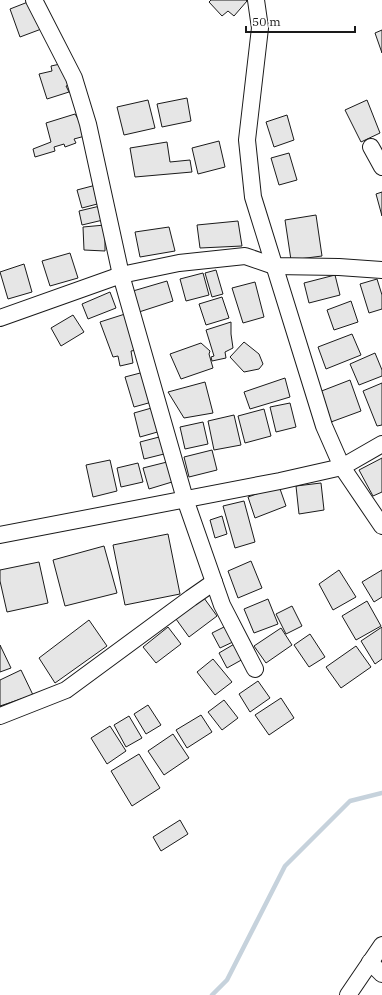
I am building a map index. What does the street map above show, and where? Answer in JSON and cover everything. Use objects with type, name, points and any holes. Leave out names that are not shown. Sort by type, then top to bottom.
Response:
[{"type":"street","points":[[34,0],[74,78],[88,124],[121,275],[185,499],[222,605],[255,669]]},
{"type":"street","points":[[256,0],[260,28],[247,140],[253,197],[324,426],[342,467],[382,526]]},
{"type":"street","points":[[371,147],[382,167]]},
{"type":"street","points":[[0,318],[121,275],[178,263],[245,256],[274,266],[339,267],[382,270]]},
{"type":"street","points":[[0,535],[280,481],[342,467],[382,444]]},
{"type":"street","points":[[0,716],[66,690],[214,582]]},
{"type":"street","points":[[348,995],[382,945]]},
{"type":"street","points":[[370,962],[382,974]]},
{"type":"building","points":[[33,0],[44,28],[20,37],[10,9]]},
{"type":"building","points":[[211,0],[247,1],[234,16],[228,11],[222,16],[209,2]]},
{"type":"building","points":[[382,30],[382,53],[375,33]]},
{"type":"building","points":[[65,63],[72,84],[66,86],[69,92],[47,99],[39,74],[52,71],[51,66]]},
{"type":"building","points":[[187,98],[191,121],[162,127],[157,104]]},
{"type":"building","points":[[148,100],[155,128],[124,135],[117,107]]},
{"type":"building","points":[[367,100],[380,133],[361,142],[345,110]]},
{"type":"building","points":[[75,114],[80,122],[85,136],[74,139],[76,143],[65,147],[64,144],[54,147],[55,151],[35,157],[33,149],[51,142],[46,123]]},
{"type":"building","points":[[287,115],[294,140],[274,147],[266,122]]},
{"type":"building","points":[[219,141],[225,167],[198,174],[192,148]]},
{"type":"building","points":[[167,142],[170,162],[190,160],[192,172],[135,177],[130,148]]},
{"type":"building","points":[[289,153],[297,180],[279,185],[271,158]]},
{"type":"building","points":[[96,185],[101,203],[82,208],[77,190]]},
{"type":"building","points":[[382,192],[382,216],[376,194]]},
{"type":"building","points":[[100,206],[103,220],[82,225],[79,211]]},
{"type":"building","points":[[316,215],[322,256],[291,260],[285,220]]},
{"type":"building","points":[[238,221],[242,246],[200,248],[197,225]]},
{"type":"building","points":[[105,225],[105,251],[84,250],[83,227]]},
{"type":"building","points":[[169,227],[175,251],[140,257],[135,232]]},
{"type":"building","points":[[70,253],[78,278],[50,286],[42,261]]},
{"type":"building","points":[[24,264],[32,292],[8,299],[0,272]]},
{"type":"building","points":[[216,270],[223,294],[212,297],[205,273]]},
{"type":"building","points":[[203,273],[209,295],[186,301],[180,279]]},
{"type":"building","points":[[335,275],[340,295],[309,303],[304,283]]},
{"type":"building","points":[[377,279],[382,295],[382,309],[369,313],[360,284]]},
{"type":"building","points":[[167,281],[173,301],[139,312],[133,291]]},
{"type":"building","points":[[255,282],[264,317],[243,323],[232,288]]},
{"type":"building","points":[[110,292],[116,308],[88,319],[82,304]]},
{"type":"building","points":[[222,297],[229,318],[206,325],[199,304]]},
{"type":"building","points":[[351,301],[358,322],[334,330],[327,310]]},
{"type":"building","points":[[125,314],[137,350],[131,351],[133,363],[120,366],[118,356],[113,357],[100,322]]},
{"type":"building","points":[[73,315],[84,332],[61,346],[51,328]]},
{"type":"building","points":[[231,322],[233,348],[225,352],[226,358],[212,361],[211,357],[214,356],[206,330]]},
{"type":"building","points":[[352,334],[361,355],[326,369],[318,347]]},
{"type":"building","points":[[244,342],[259,354],[263,364],[259,369],[244,372],[230,357]]},
{"type":"building","points":[[201,343],[210,351],[209,354],[213,368],[181,379],[170,354]]},
{"type":"building","points":[[375,353],[382,370],[382,376],[359,385],[350,364]]},
{"type":"building","points":[[144,372],[152,402],[134,407],[125,377]]},
{"type":"building","points":[[285,378],[290,397],[250,409],[244,392]]},
{"type":"building","points":[[350,380],[361,411],[331,422],[319,392]]},
{"type":"building","points":[[205,382],[213,413],[184,418],[168,392]]},
{"type":"building","points":[[382,383],[382,425],[377,426],[363,391]]},
{"type":"building","points":[[290,403],[296,427],[276,432],[270,407]]},
{"type":"building","points":[[155,407],[161,431],[140,437],[134,413]]},
{"type":"building","points":[[264,409],[271,436],[245,443],[238,416]]},
{"type":"building","points":[[234,415],[241,445],[214,450],[208,421]]},
{"type":"building","points":[[203,422],[208,444],[185,449],[180,427]]},
{"type":"building","points":[[163,436],[168,453],[144,459],[140,442]]},
{"type":"building","points":[[212,450],[217,470],[189,477],[184,457]]},
{"type":"building","points":[[382,458],[382,492],[373,496],[359,470]]},
{"type":"building","points":[[110,460],[117,491],[93,497],[86,465]]},
{"type":"building","points":[[167,462],[172,482],[149,489],[143,468]]},
{"type":"building","points":[[138,463],[143,482],[121,487],[117,468]]},
{"type":"building","points":[[321,483],[324,510],[299,514],[296,486]]},
{"type":"building","points":[[279,486],[286,506],[255,518],[248,497]]},
{"type":"building","points":[[244,501],[255,542],[235,548],[223,506]]},
{"type":"building","points":[[222,516],[227,534],[215,538],[210,520]]},
{"type":"building","points":[[168,534],[180,594],[125,605],[113,545]]},
{"type":"building","points":[[104,546],[117,593],[65,606],[53,560]]},
{"type":"building","points":[[251,561],[262,588],[238,598],[228,571]]},
{"type":"building","points":[[39,562],[48,603],[7,612],[0,581],[0,570]]},
{"type":"building","points":[[339,570],[356,597],[333,610],[319,584]]},
{"type":"building","points":[[382,570],[382,597],[374,602],[362,582]]},
{"type":"building","points":[[204,598],[217,616],[189,637],[176,619]]},
{"type":"building","points":[[268,599],[278,624],[254,633],[244,609]]},
{"type":"building","points":[[367,601],[381,626],[356,640],[342,616]]},
{"type":"building","points":[[292,606],[302,626],[286,634],[276,614]]},
{"type":"building","points":[[89,620],[107,646],[55,683],[39,658]]},
{"type":"building","points":[[228,625],[235,641],[220,648],[212,633]]},
{"type":"building","points":[[168,627],[181,644],[156,663],[143,647]]},
{"type":"building","points":[[382,627],[382,659],[375,664],[361,641]]},
{"type":"building","points":[[281,628],[292,645],[266,663],[254,646]]},
{"type":"building","points":[[310,634],[325,657],[309,667],[294,645]]},
{"type":"building","points":[[236,643],[245,658],[227,668],[219,653]]},
{"type":"building","points":[[0,645],[11,668],[0,672]]},
{"type":"building","points":[[356,646],[371,667],[341,688],[326,667]]},
{"type":"building","points":[[213,659],[232,682],[215,695],[197,672]]},
{"type":"building","points":[[21,670],[33,695],[0,706],[0,680]]},
{"type":"building","points":[[258,681],[270,698],[250,712],[239,694]]},
{"type":"building","points":[[281,698],[294,718],[269,735],[255,715]]},
{"type":"building","points":[[224,700],[238,718],[222,730],[208,712]]},
{"type":"building","points":[[148,705],[161,725],[146,734],[134,714]]},
{"type":"building","points":[[201,715],[212,732],[187,748],[176,730]]},
{"type":"building","points":[[129,716],[142,738],[126,747],[114,725]]},
{"type":"building","points":[[110,726],[126,751],[107,764],[91,738]]},
{"type":"building","points":[[173,734],[189,758],[164,775],[148,751]]},
{"type":"building","points":[[139,754],[160,788],[132,806],[111,771]]},
{"type":"building","points":[[180,820],[188,834],[161,851],[153,837]]},
{"type":"waterway","points":[[212,995],[227,980],[285,866],[350,801],[382,793]]}]
